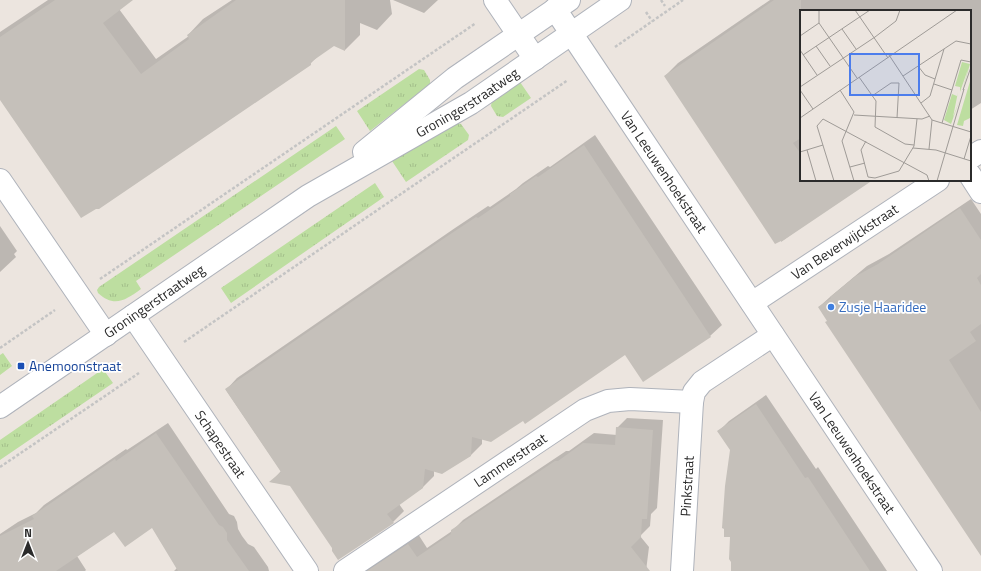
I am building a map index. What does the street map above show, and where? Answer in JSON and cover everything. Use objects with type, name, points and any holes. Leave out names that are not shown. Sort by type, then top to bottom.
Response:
[{"type":"street","name":"Groningerstraatweg","points":[[308,196],[471,103],[620,0]]},
{"type":"street","points":[[498,3],[535,59]]},
{"type":"street","name":"Groningerstraatweg","points":[[0,407],[308,196],[455,78],[562,4]]},
{"type":"street","name":"Van Leeuwenhoekstraat","points":[[562,4],[572,33],[592,64],[931,571]]},
{"type":"street","points":[[971,157],[981,151]]},
{"type":"street","points":[[971,177],[981,192]]},
{"type":"street","points":[[0,180],[106,335]]},
{"type":"street","name":"Van Beverwijckstraat","points":[[752,303],[936,181]]},
{"type":"street","name":"Schapestraat","points":[[133,316],[307,571]]},
{"type":"street","points":[[692,402],[694,392],[702,382],[773,335]]},
{"type":"street","name":"Lammerstraat","points":[[345,571],[585,410],[608,401],[630,398],[692,402]]},
{"type":"street","name":"Pinkstraat","points":[[682,571],[692,402]]},
{"type":"path","points":[[661,0],[665,6]]},
{"type":"path","points":[[0,467],[592,64],[683,0]]},
{"type":"path","points":[[0,348],[498,3]]},
{"type":"green space","points":[[419,69],[424,70],[430,80],[430,84],[370,131],[357,111]]},
{"type":"green space","points":[[520,82],[531,98],[503,117],[497,116],[491,106],[492,100]]},
{"type":"green space","points":[[457,123],[461,124],[469,135],[468,140],[406,182],[392,161]]},
{"type":"green space","points":[[336,126],[345,139],[136,281],[141,289],[136,293],[120,301],[115,301],[104,298],[98,293],[97,290],[99,287]]},
{"type":"green space","points":[[375,183],[384,197],[231,303],[221,288]]},
{"type":"green space","points":[[3,353],[12,366],[0,375],[0,355]]},
{"type":"green space","points":[[103,369],[113,383],[0,460],[0,440]]},
{"type":"building","points":[[55,0],[133,0],[103,23],[141,74],[189,39],[187,35],[236,0],[345,0],[345,51],[334,46],[311,62],[311,65],[99,209],[96,209],[81,218],[0,100],[0,37]]},
{"type":"building","points":[[774,0],[801,0],[800,139],[793,143],[800,153],[800,181],[872,181],[781,242],[775,244],[664,76]]},
{"type":"building","points":[[584,145],[711,337],[643,382],[625,355],[525,424],[523,421],[491,442],[472,437],[471,456],[442,474],[425,469],[423,488],[387,514],[394,523],[338,560],[332,551],[332,548],[290,486],[269,482],[281,472],[225,389],[443,239],[476,217],[478,218],[536,176],[538,177]]},
{"type":"building","points":[[960,208],[981,240],[981,274],[977,278],[981,285],[981,324],[970,332],[976,341],[949,360],[981,412],[981,556],[825,322],[827,321],[818,307],[831,298],[830,297],[856,276],[878,264]]},
{"type":"building","points":[[756,404],[805,478],[808,477],[870,571],[731,571],[731,562],[729,559],[730,537],[724,537],[724,529],[722,528],[725,486],[730,450],[717,431]]},
{"type":"building","points":[[616,427],[653,430],[647,519],[642,519],[641,537],[631,547],[650,571],[367,571],[408,544],[417,557],[451,534],[451,530],[555,461],[558,461],[583,443],[615,445]]},
{"type":"building","points":[[156,433],[219,525],[223,527],[227,533],[227,540],[249,571],[178,571],[152,528],[125,547],[114,532],[56,571],[0,571],[0,536],[34,519],[32,516]]},
{"type":"place","name":"Zusje Haaridee","points":[[831,307]]},
{"type":"place","name":"Anemoonstraat","points":[[21,366]]}]
